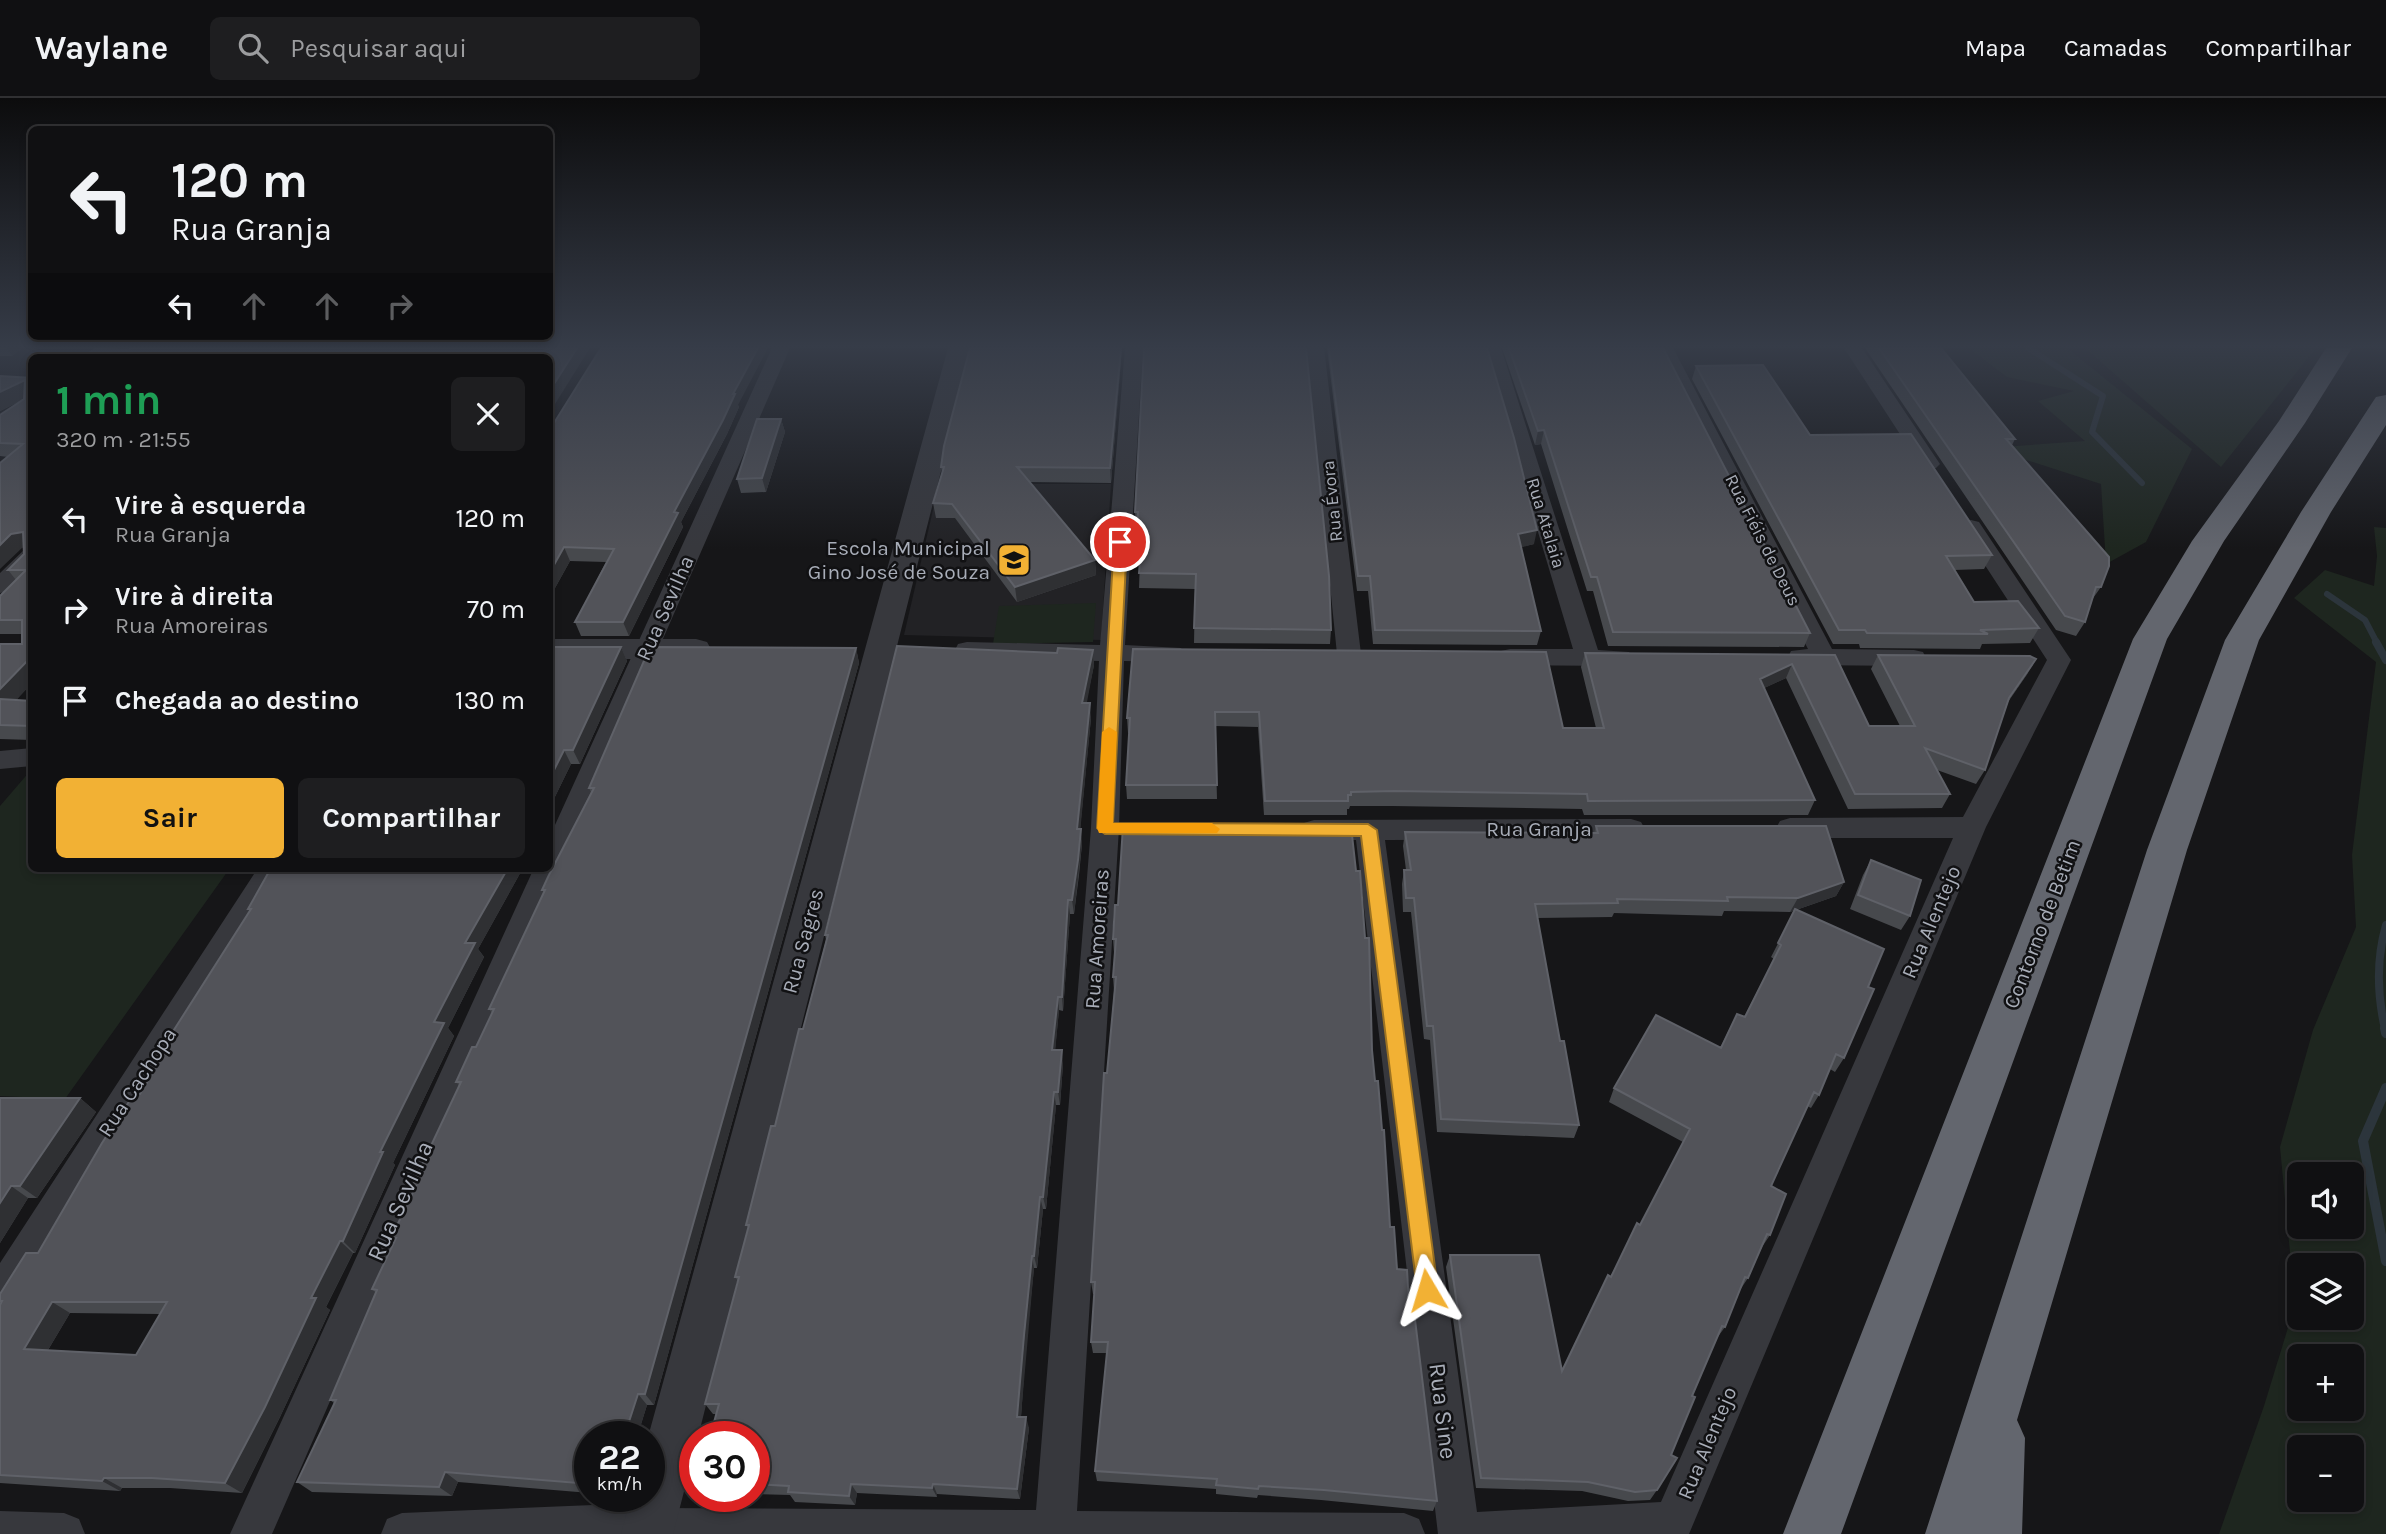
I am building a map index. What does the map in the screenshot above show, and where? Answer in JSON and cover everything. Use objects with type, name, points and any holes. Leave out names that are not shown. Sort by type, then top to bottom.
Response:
[{"type":"highway","name":"Contorno de Betim","points":[[1812,1534],[2150,639],[2208,541],[2296,415]]},
{"type":"highway","points":[[1954,1534],[2167,849],[2242,640],[2316,512],[2378,415]]},
{"type":"highway","points":[[1993,1534],[2000,1387]]},
{"type":"street","name":"Rua Sevilha","points":[[553,858],[750,415]]},
{"type":"street","name":"Rua Sagres","points":[[648,1532],[942,415]]},
{"type":"street","name":"Rua Amoreiras","points":[[1055,1530],[1119,828],[1112,653],[1129,415]]},
{"type":"street","name":"Rua Évora","points":[[1322,415],[1349,654]]},
{"type":"street","name":"Rua Atalaia","points":[[1513,415],[1588,658]]},
{"type":"street","name":"Rua Fiéis de Deus","points":[[1699,415],[1824,657]]},
{"type":"street","name":"Rua Alentejo","points":[[1671,1528],[2045,660],[1948,492],[1897,415]]},
{"type":"street","points":[[0,586],[28,559]]},
{"type":"street","points":[[553,649],[729,649]]},
{"type":"street","points":[[949,650],[1196,654]]},
{"type":"street","points":[[1321,654],[1376,655]]},
{"type":"street","points":[[1482,656],[1644,658]]},
{"type":"street","points":[[1782,657],[1934,659]]},
{"type":"street","points":[[0,760],[28,757]]},
{"type":"street","points":[[1766,828],[1972,827]]},
{"type":"street","name":"Rua Granja","points":[[1285,829],[1657,828]]},
{"type":"street","name":"Rua Sine","points":[[1368,830],[1459,1534]]},
{"type":"street","name":"Rua Cachopa","points":[[0,1296],[270,872]]},
{"type":"street","name":"Rua Sevilha","points":[[251,1534],[547,872]]},
{"type":"street","points":[[402,1534],[593,1526],[648,1532],[1055,1530],[1404,1534]]},
{"type":"street","points":[[1469,1534],[1671,1528]]},
{"type":"street","points":[[0,1532],[64,1534]]},
{"type":"shaded area","points":[[2054,415],[2150,415],[2192,449],[2146,542],[2106,564],[2101,484],[1989,448],[2085,441]]},
{"type":"shaded area","points":[[2162,415],[2263,415],[2221,467]]},
{"type":"shaded area","name":"Escola Municipal Gino José de Souza","points":[[939,484],[1111,484],[1101,640],[904,635]]},
{"type":"shaded area","points":[[2374,527],[2386,528],[2386,1534],[2219,1534],[2287,1330],[2364,1330],[2364,1253],[2290,1253],[2289,1239],[2364,1239],[2364,1162],[2287,1162],[2287,1221],[2280,1147],[2313,1030],[2356,927],[2352,855],[2376,662],[2294,598],[2325,570],[2374,586],[2377,556]]},
{"type":"shaded area","points":[[1096,603],[1093,642],[993,644],[999,606]]},
{"type":"shaded area","points":[[28,773],[28,872],[227,872],[65,1099],[0,1096],[0,806]]},
{"type":"building","points":[[0,415],[28,415],[28,660],[0,689],[0,644],[22,644],[22,620],[0,620],[0,596],[26,570],[8,570],[24,554],[23,532],[11,534],[0,545],[0,463],[23,444],[0,443]]},
{"type":"building","points":[[559,415],[725,415],[674,512],[678,513],[623,622],[575,622],[614,549],[564,547],[553,567],[554,423]]},
{"type":"building","points":[[952,415],[1115,415],[1110,468],[1017,467],[1095,560],[1015,587],[952,504],[933,503],[944,467],[941,467]]},
{"type":"building","points":[[1140,415],[1313,415],[1329,576],[1331,630],[1194,628],[1196,574],[1139,573],[1141,545],[1136,547],[1138,512],[1135,512]]},
{"type":"building","points":[[1338,415],[1507,415],[1537,530],[1518,534],[1541,631],[1375,630],[1370,576],[1358,576]]},
{"type":"building","points":[[1532,415],[1698,415],[1810,633],[1613,632],[1597,577],[1591,577],[1544,430],[1538,431]]},
{"type":"building","points":[[1723,415],[1797,415],[1810,435],[1911,434],[1992,555],[1946,556],[1974,602],[2018,601],[2039,628],[1980,630],[1988,634],[1867,633],[1865,630],[1839,630]]},
{"type":"building","points":[[1926,415],[1995,415],[2015,439],[2006,439],[2109,557],[2109,566],[2101,587],[2096,587],[2085,622],[2065,616]]},
{"type":"building","points":[[757,419],[781,419],[762,478],[737,479]]},
{"type":"building","points":[[897,646],[1057,653],[1058,648],[1093,650],[1082,703],[1090,703],[1077,829],[1081,829],[1078,860],[1072,900],[1068,900],[1062,997],[1058,997],[1052,1050],[1062,1050],[1058,1092],[1054,1092],[1024,1335],[1017,1417],[1026,1417],[1017,1489],[933,1484],[932,1488],[851,1484],[849,1496],[788,1492],[789,1486],[770,1485],[770,1421],[714,1421],[719,1404],[705,1404],[739,1277],[735,1277],[771,1126],[775,1126],[799,1029],[803,1029],[828,935],[825,935]]},
{"type":"building","points":[[553,647],[621,647],[573,750],[564,750],[553,772]]},
{"type":"building","points":[[650,647],[856,648],[645,1394],[638,1394],[629,1421],[574,1421],[574,1483],[445,1472],[439,1487],[297,1482],[336,1400],[330,1400],[377,1290],[372,1289],[396,1238],[391,1238],[416,1186],[412,1186],[461,1082],[456,1082],[494,1009],[489,1009],[545,890],[542,890],[548,877],[553,872],[594,788],[589,788]]},
{"type":"building","points":[[1133,649],[1546,652],[1563,728],[1604,728],[1585,653],[1835,655],[1869,726],[1915,726],[1878,655],[2030,656],[2036,659],[2009,698],[1985,770],[1925,748],[1950,794],[1855,794],[1792,664],[1760,679],[1815,800],[1588,801],[1587,794],[1394,791],[1351,792],[1348,801],[1265,801],[1259,712],[1215,712],[1217,785],[1126,785],[1130,718],[1127,718]]},
{"type":"building","points":[[0,699],[28,701],[28,726],[0,725]]},
{"type":"building","points":[[1123,826],[1351,826],[1356,871],[1360,871],[1365,938],[1369,938],[1372,1050],[1384,1130],[1390,1227],[1394,1227],[1397,1269],[1407,1270],[1409,1303],[1413,1303],[1437,1501],[1324,1490],[1259,1486],[1258,1489],[1216,1485],[1217,1479],[1095,1471],[1108,1342],[1091,1342],[1095,1282],[1091,1282],[1104,1073],[1107,1073],[1116,977],[1113,977],[1116,939],[1113,939]]},
{"type":"building","points":[[1596,826],[1826,826],[1844,882],[1798,898],[1727,897],[1728,901],[1617,899],[1618,903],[1535,904],[1560,1041],[1564,1041],[1579,1125],[1441,1119],[1433,1026],[1427,1026],[1414,898],[1406,898],[1404,870],[1411,870],[1405,832],[1598,833]]},
{"type":"building","points":[[1871,860],[1921,880],[1910,916],[1858,895]]},
{"type":"building","points":[[269,872],[506,872],[465,943],[475,943],[434,1022],[444,1023],[380,1152],[383,1152],[343,1241],[340,1241],[311,1298],[316,1298],[265,1407],[225,1483],[152,1478],[104,1478],[102,1481],[0,1475],[0,1294],[26,1253],[38,1253],[102,1143],[134,1094],[140,1094],[177,1033],[172,1033],[251,909],[248,909]],"holes":[[[52,1302],[167,1302],[136,1355],[24,1349]]]},
{"type":"building","points":[[1795,909],[1884,949],[1868,987],[1874,989],[1844,1058],[1836,1054],[1819,1095],[1814,1092],[1771,1186],[1786,1194],[1770,1235],[1767,1234],[1748,1278],[1745,1277],[1692,1396],[1695,1397],[1671,1455],[1677,1458],[1657,1490],[1635,1492],[1588,1482],[1481,1478],[1450,1255],[1539,1255],[1562,1371],[1608,1275],[1611,1277],[1637,1223],[1640,1225],[1690,1129],[1614,1088],[1656,1015],[1721,1048],[1737,1014],[1745,1017],[1781,945],[1778,943]]},
{"type":"building","points":[[0,1098],[80,1098],[20,1186],[11,1186],[0,1203]]},
{"type":"waterway","points":[[2097,415],[2092,432],[2142,483]]},
{"type":"waterway","points":[[2327,594],[2365,620],[2377,643]]},
{"type":"waterway","points":[[2376,642],[2386,660]]},
{"type":"waterway","points":[[2385,1029],[2379,977],[2380,951],[2386,925]]},
{"type":"waterway","points":[[2385,1028],[2386,1033]]},
{"type":"waterway","points":[[2386,1088],[2363,1141],[2386,1261]]},
{"type":"slow traffic","points":[[1109,732],[1105,828],[1212,829]]},
{"type":"place","name":"Escola Municipal Gino José de Souza","points":[[1014,560]]},
{"type":"route","points":[[1120,542],[1112,653],[1105,828],[1368,830],[1427,1290]]}]
